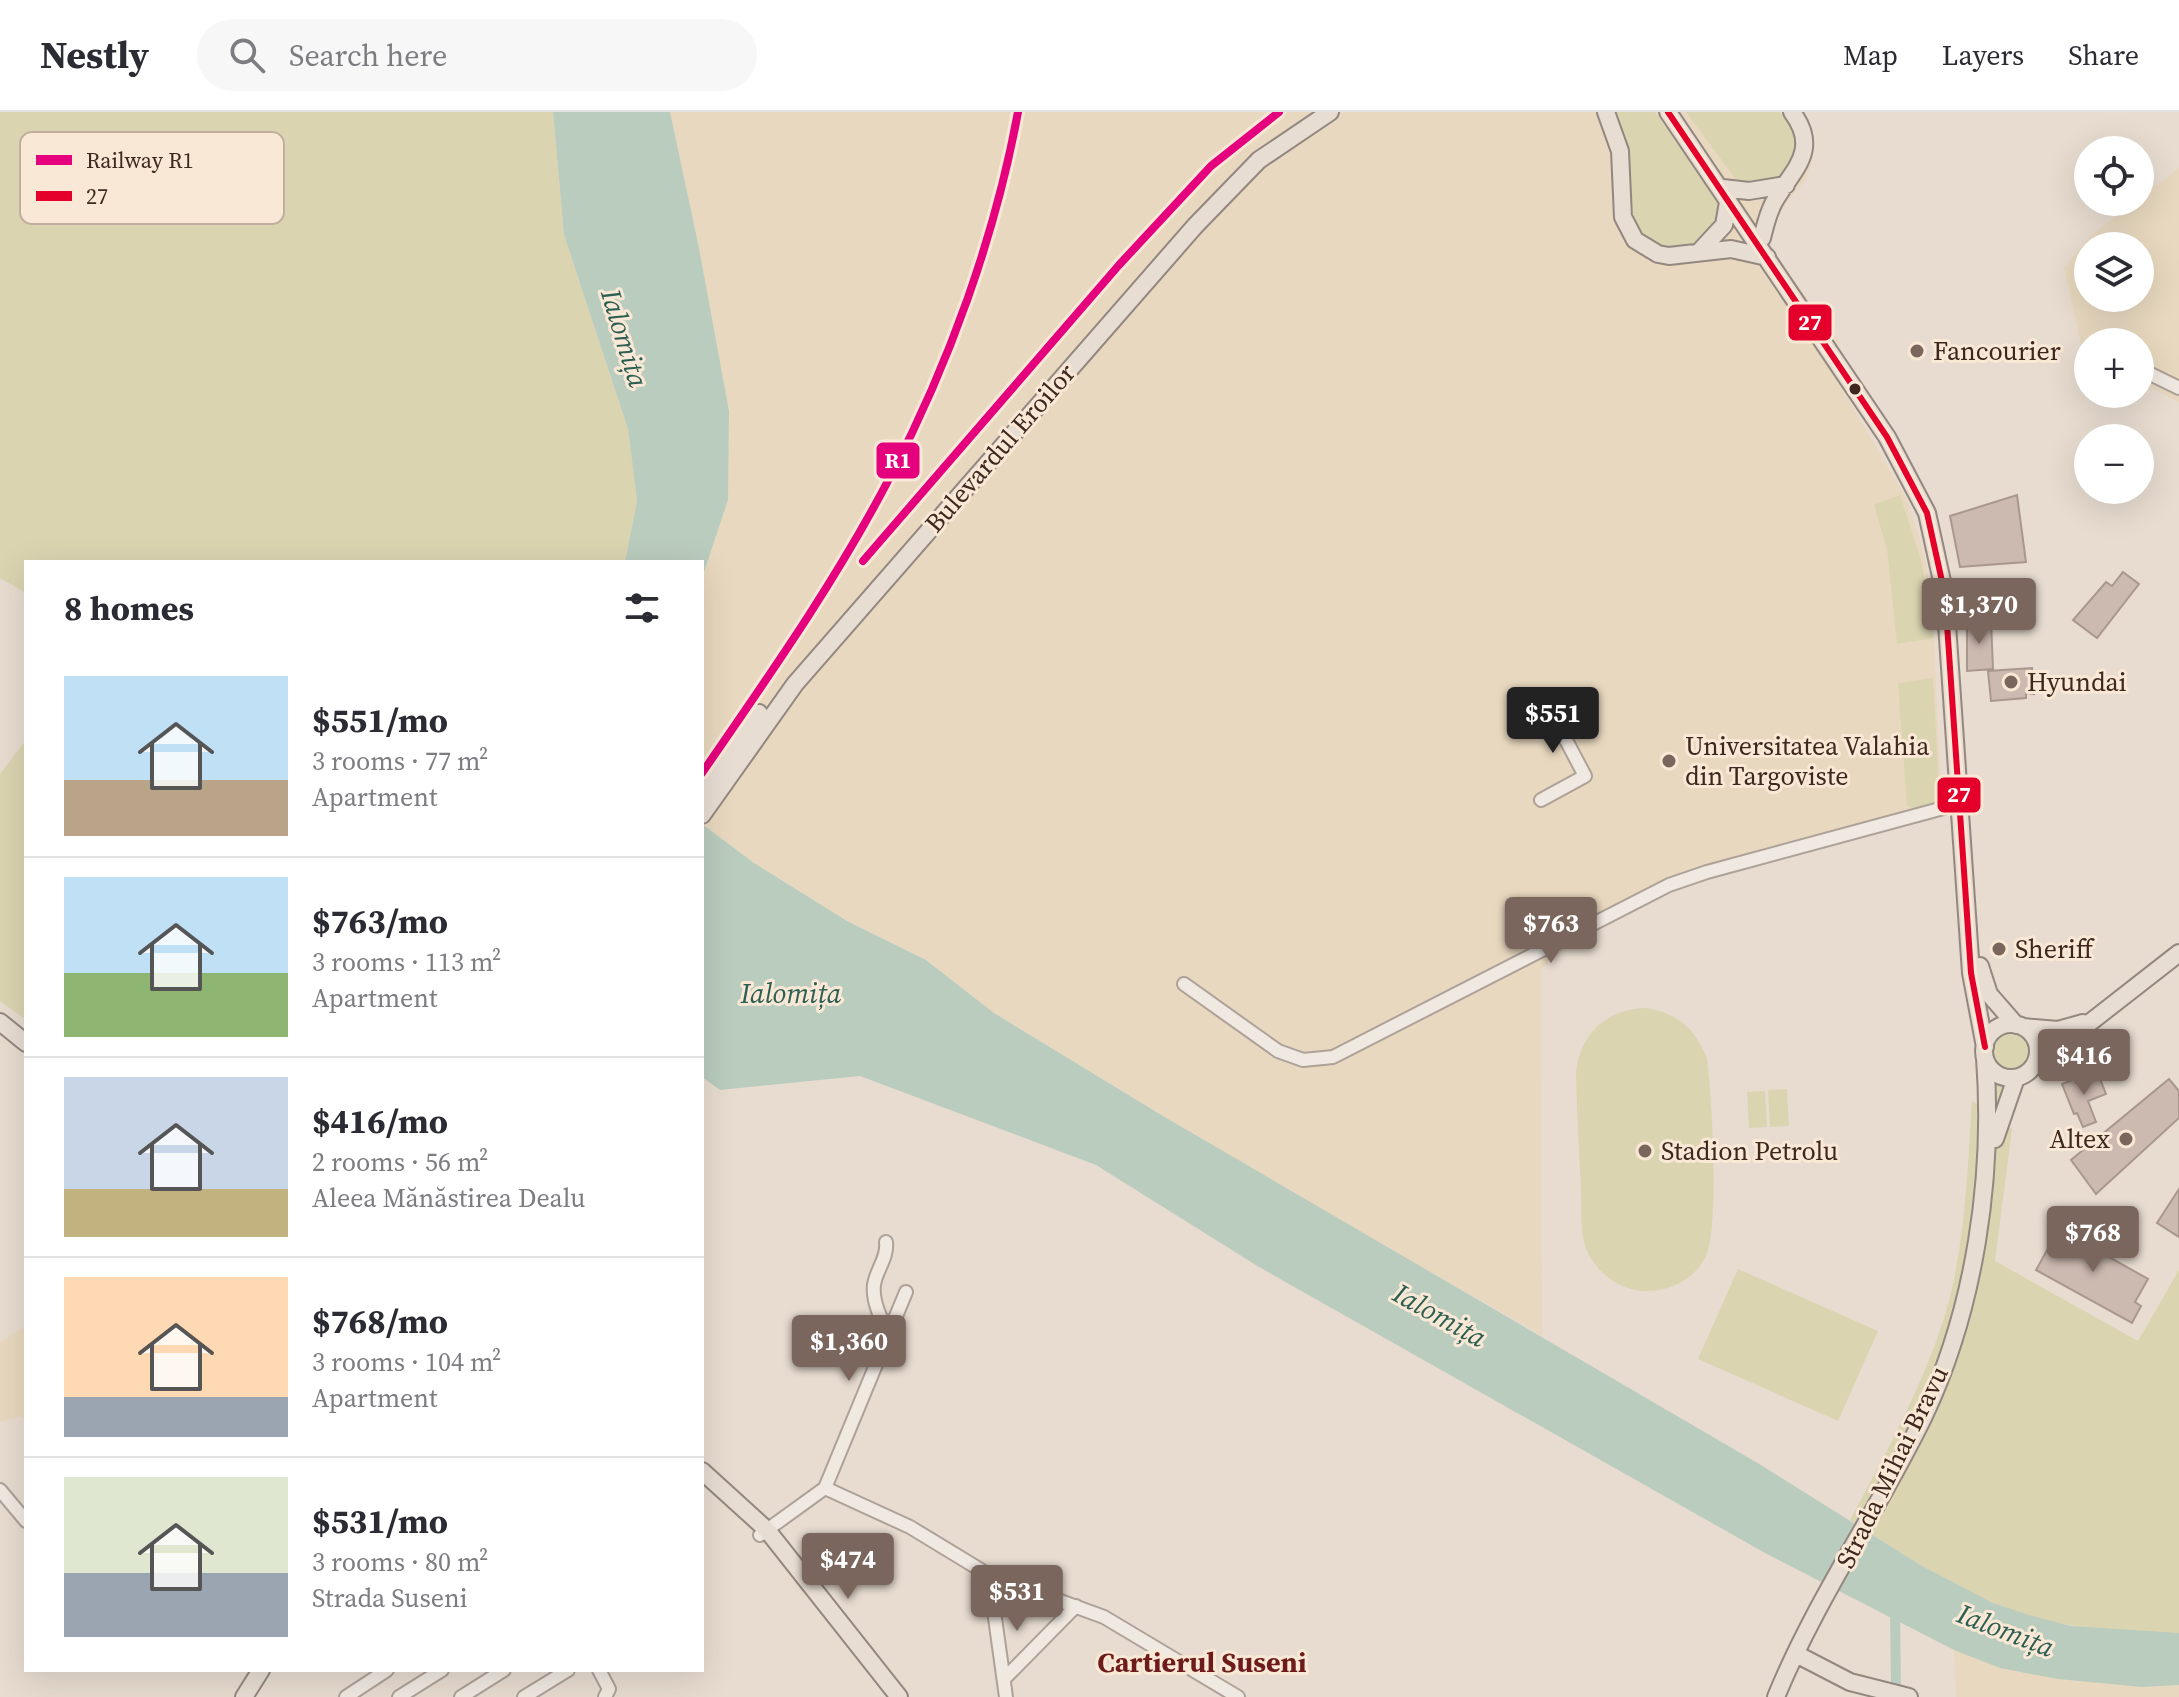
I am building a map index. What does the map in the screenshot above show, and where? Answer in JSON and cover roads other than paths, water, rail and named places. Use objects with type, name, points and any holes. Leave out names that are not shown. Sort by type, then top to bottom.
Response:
[{"type":"main road","name":"Bulevardul Eroilor","points":[[704,811],[760,712],[822,637],[1208,197],[1254,154],[1315,112]]},
{"type":"main road","name":"Bulevardul Eroilor","points":[[704,792],[1216,202],[1259,160],[1330,112]]},
{"type":"main road","points":[[1606,112],[1620,151],[1621,202],[1628,229],[1635,240],[1658,254],[1680,256],[1731,249],[1767,257]]},
{"type":"main road","points":[[1668,112],[1721,189],[1734,198],[1878,407],[1918,474],[1939,528],[1951,577],[1957,637],[1984,984],[2001,1011],[2037,1045],[2037,1060],[2033,1067]]},
{"type":"main road","points":[[1762,238],[1772,205],[1797,170],[1803,154],[1803,131],[1792,112]]},
{"type":"main road","points":[[1721,189],[1749,191],[1786,185]]},
{"type":"main road","points":[[1699,252],[1724,225],[1721,189]]},
{"type":"main road","name":"Strada Mihai Bravu","points":[[1721,189],[1887,437],[1927,513],[1945,595],[1971,963],[1985,1053],[1989,1116],[1985,1179]]},
{"type":"main road","points":[[2095,1017],[2058,1030],[1999,1027],[1988,1039],[1985,1053],[1994,1072],[2016,1078],[2179,953]]},
{"type":"main road","points":[[0,1022],[24,1041]]},
{"type":"main road","name":"Strada Mihai Bravu","points":[[1804,1658],[1806,1635],[1924,1415],[1953,1338],[1970,1267],[1985,1179],[2000,1119],[2016,1078]]},
{"type":"main road","points":[[704,1473],[763,1533],[899,1697]]},
{"type":"main road","points":[[704,1482],[763,1533],[890,1697]]},
{"type":"main road","points":[[1778,1692],[1804,1658],[1862,1686],[1909,1697]]},
{"type":"main road","points":[[244,1697],[260,1672]]},
{"type":"street","points":[[2154,376],[2179,388]]},
{"type":"street","points":[[1541,800],[1585,776],[1547,704]]},
{"type":"street","points":[[1184,984],[1278,1051],[1303,1060],[1333,1057],[1669,885],[1962,803]]},
{"type":"street","points":[[886,1242],[887,1250],[874,1285],[876,1305],[889,1334]]},
{"type":"street","points":[[763,1533],[825,1488],[906,1292]]},
{"type":"street","points":[[825,1488],[910,1527],[989,1575],[1104,1617],[1238,1697]]},
{"type":"street","points":[[0,1490],[24,1519]]},
{"type":"street","points":[[989,1575],[1006,1697]]},
{"type":"street","points":[[1004,1679],[1076,1606]]},
{"type":"street","points":[[346,1697],[384,1672]]},
{"type":"street","points":[[399,1697],[439,1672]]},
{"type":"street","points":[[461,1697],[501,1672]]},
{"type":"street","points":[[524,1697],[565,1672]]},
{"type":"street","points":[[600,1672],[609,1689],[605,1697]]},
{"type":"water","name":"Ialomița","points":[[553,112],[670,112],[729,411],[728,500],[704,572],[704,560],[625,560],[637,501],[628,429],[564,235]]},
{"type":"water","name":"Ialomița","points":[[704,826],[754,863],[847,921],[926,960],[994,1013],[1163,1116],[1761,1465],[1922,1566],[1993,1603],[2071,1626],[2179,1633],[2179,1685],[2142,1687],[2058,1679],[2000,1668],[1954,1650],[1765,1553],[1259,1267],[1096,1165],[860,1076],[720,1090],[704,1078]]},
{"type":"waterway","points":[[1895,1610],[1896,1690]]},
{"type":"rail line","name":"R1","points":[[704,770],[776,665],[869,516],[932,390],[983,253],[1018,112]]},
{"type":"rail line","name":"R1","points":[[863,561],[1119,265],[1211,166],[1279,112]]},
{"type":"place","name":"Fancourier","points":[[1917,351]]},
{"type":"place","name":"Hyundai","points":[[2011,682]]},
{"type":"place","name":"Universitatea Valahia din Targoviste","points":[[1669,761]]},
{"type":"place","name":"Sheriff","points":[[1999,949]]},
{"type":"place","name":"Altex","points":[[2126,1139]]},
{"type":"place","name":"Stadion Petrolu","points":[[1645,1151]]},
{"type":"district","name":"Cartierul Suseni","points":[[1202,1662]]}]
